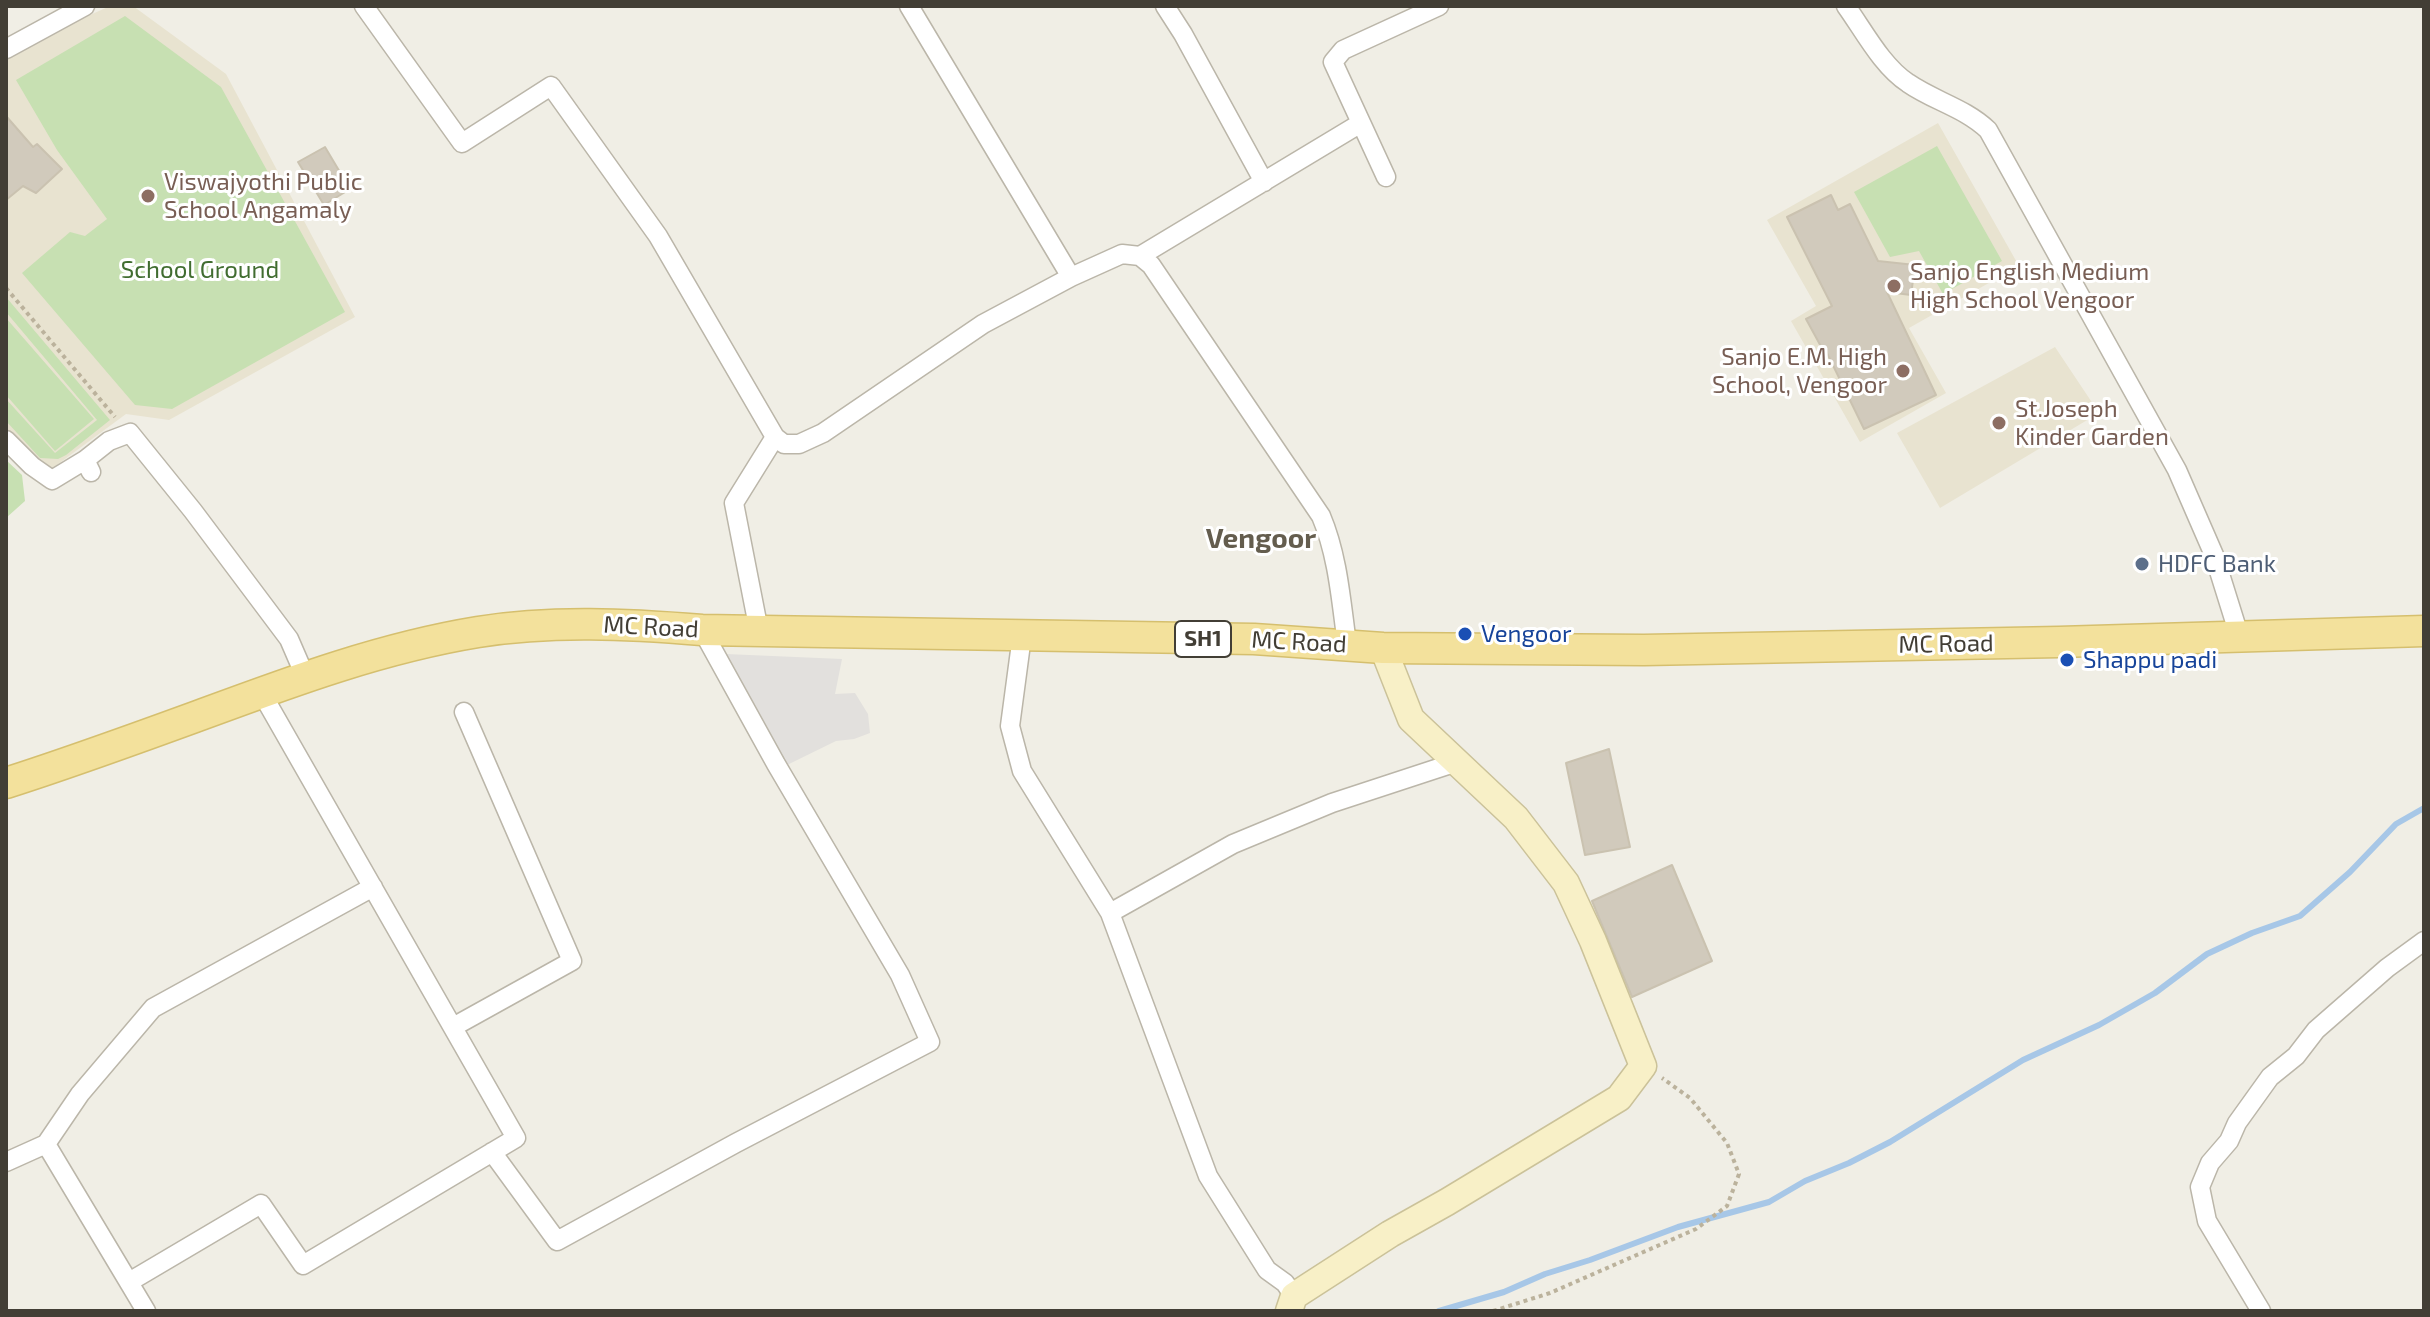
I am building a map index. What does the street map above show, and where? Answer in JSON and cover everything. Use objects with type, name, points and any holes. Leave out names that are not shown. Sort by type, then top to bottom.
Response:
[{"type":"main road","name":"MC Road","points":[[6,783],[87,757],[305,676],[371,656],[480,632],[561,625],[1254,639],[1383,648],[1644,650],[2424,631]]},
{"type":"street","points":[[6,49],[85,6]]},
{"type":"street","points":[[364,6],[462,143],[551,86],[658,236],[775,437],[784,444],[799,444],[823,433],[983,324],[1071,277],[1122,254],[1140,256],[1151,265],[1321,516],[1335,557],[1347,644]]},
{"type":"street","points":[[909,6],[1071,277]]},
{"type":"street","points":[[1165,6],[1264,182]]},
{"type":"street","points":[[1386,177],[1333,62],[1343,50],[1439,6]]},
{"type":"street","points":[[1846,6],[1905,82],[1975,118],[1988,130],[2177,470],[2214,555],[2239,635]]},
{"type":"street","points":[[1140,256],[1361,123]]},
{"type":"street","points":[[6,440],[32,466],[52,480],[88,466],[109,441],[130,433],[201,521],[289,639],[305,676]]},
{"type":"street","points":[[759,631],[734,503],[775,437]]},
{"type":"street","points":[[492,1152],[557,1241],[930,1042],[900,975],[776,764],[702,630]]},
{"type":"street","points":[[1022,636],[1010,726],[1022,771],[1110,913],[1208,1176],[1267,1270],[1285,1283],[1292,1304],[1390,1234],[1619,1098],[1643,1066],[1566,883],[1516,818],[1411,719],[1383,648]]},
{"type":"street","points":[[129,1282],[261,1204],[303,1265],[516,1138],[261,692]]},
{"type":"street","points":[[453,1027],[572,961],[464,712]]},
{"type":"street","points":[[1110,913],[1233,844],[1332,803],[1457,762]]},
{"type":"street","points":[[6,1162],[46,1144],[80,1094],[153,1008],[373,887]]},
{"type":"street","points":[[2261,1311],[2207,1221],[2200,1187],[2210,1163],[2229,1141],[2237,1123],[2270,1077],[2296,1056],[2316,1030],[2387,968],[2424,941]]},
{"type":"street","points":[[46,1144],[146,1311]]},
{"type":"path","points":[[6,288],[121,424]]},
{"type":"path","points":[[1493,1311],[1550,1293],[1696,1229],[1727,1206],[1739,1174],[1727,1143],[1690,1098],[1643,1066]]},
{"type":"shaded area","name":"School Ground","points":[[110,6],[133,6],[226,74],[355,317],[169,420],[126,414],[50,470],[6,430],[6,53]]},
{"type":"shaded area","name":"Sanjo English Medium High School Vengoor","points":[[1938,123],[2019,266],[1909,328],[1946,393],[1860,442],[1791,321],[1816,306],[1767,220]]},
{"type":"shaded area","name":"St.Joseph Kinder Garden","points":[[2055,347],[2099,413],[1940,508],[1897,433]]},
{"type":"shaded area","points":[[726,654],[842,659],[835,694],[855,693],[868,714],[870,733],[836,741],[787,765],[732,670]]},
{"type":"green space","name":"School Ground","points":[[125,16],[221,87],[345,312],[172,409],[135,405],[22,273],[70,232],[85,236],[107,219],[57,150],[16,80]]},
{"type":"green space","points":[[1937,146],[2002,261],[1943,294],[1919,251],[1890,257],[1854,192]]},
{"type":"green space","points":[[6,297],[110,420],[58,459],[40,458],[6,421],[6,399],[55,453],[97,420],[6,312]]},
{"type":"green space","points":[[6,318],[94,419],[55,451],[6,395]]},
{"type":"green space","points":[[6,460],[22,475],[25,501],[6,518]]},
{"type":"building","points":[[6,116],[33,147],[37,144],[62,169],[36,193],[23,186],[6,200]]},
{"type":"building","points":[[325,147],[350,189],[324,205],[298,162]]},
{"type":"building","points":[[1831,195],[1838,210],[1850,204],[1878,261],[1915,265],[1911,295],[1887,292],[1936,395],[1864,429],[1826,351],[1806,319],[1832,306],[1787,217]]},
{"type":"building","points":[[1609,749],[1630,847],[1585,855],[1566,763]]},
{"type":"building","points":[[1672,865],[1712,961],[1632,997],[1592,901]]},
{"type":"waterway","points":[[1439,1311],[1504,1292],[1545,1274],[1678,1227],[1769,1202],[1805,1181],[1849,1163],[1890,1142],[2023,1060],[2099,1025],[2155,993],[2207,954],[2252,933],[2300,916],[2350,872],[2396,824],[2424,808]]},
{"type":"place","name":"Viswajyothi Public School Angamaly","points":[[148,196]]},
{"type":"place","name":"Sanjo English Medium High School Vengoor","points":[[1894,286]]},
{"type":"place","name":"Sanjo E.M. High School, Vengoor","points":[[1903,371]]},
{"type":"place","name":"St.Joseph Kinder Garden","points":[[1999,423]]},
{"type":"place","name":"HDFC Bank","points":[[2142,564]]},
{"type":"place","name":"Vengoor","points":[[1465,634]]},
{"type":"place","name":"Shappu padi","points":[[2067,660]]},
{"type":"district","name":"Vengoor","points":[[1261,539]]}]
